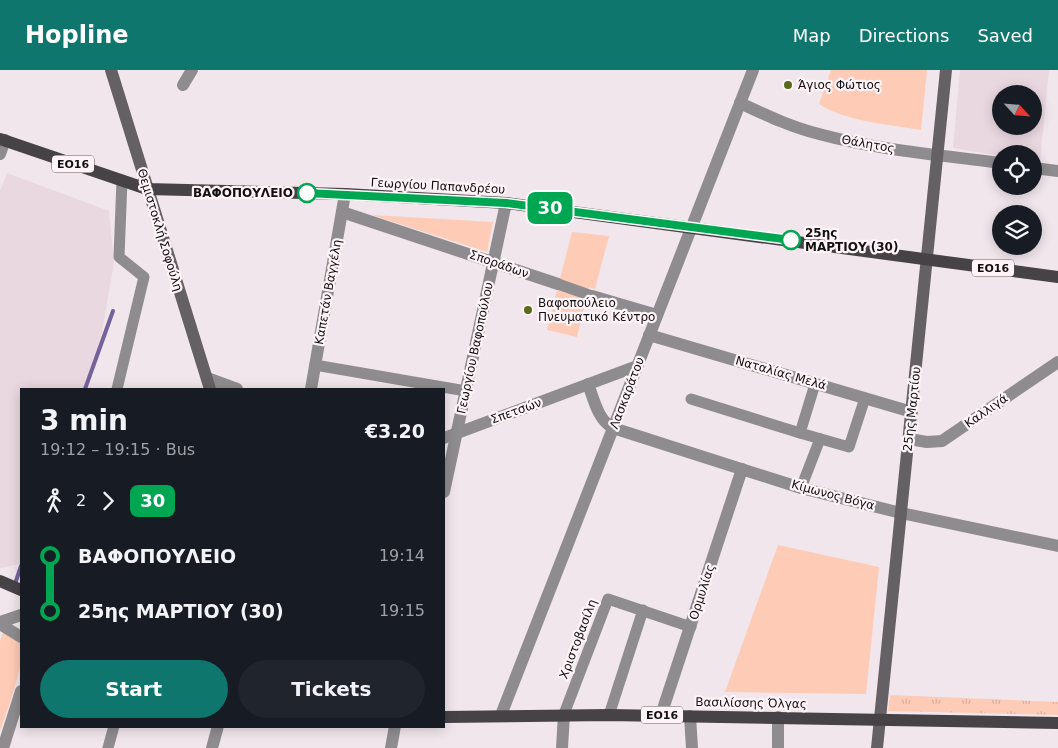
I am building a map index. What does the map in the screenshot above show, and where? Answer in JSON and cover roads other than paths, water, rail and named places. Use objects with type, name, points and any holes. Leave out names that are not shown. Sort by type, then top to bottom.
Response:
[{"type":"main road","name":"Θεμιστοκλή Σοφούλη","points":[[111,70],[208,383]]},
{"type":"main road","name":"25ης Μαρτίου","points":[[877,748],[946,70]]},
{"type":"main road","name":"Γεωργίου Παπανδρέου","points":[[3,140],[147,189],[345,194],[506,203],[1058,277]]},
{"type":"main road","points":[[0,580],[20,590]]},
{"type":"main road","name":"Βασιλίσσης Όλγας","points":[[445,717],[609,714],[1058,723]]},
{"type":"street","points":[[183,85],[192,70]]},
{"type":"street","name":"Λασκαράτου","points":[[501,715],[753,70]]},
{"type":"street","name":"Θάλητος","points":[[740,103],[778,120],[818,134],[884,148],[992,162]]},
{"type":"street","points":[[0,154],[3,140]]},
{"type":"street","points":[[1042,169],[1058,171]]},
{"type":"street","points":[[117,388],[144,277],[119,257],[122,180]]},
{"type":"street","name":"Καπετάν Βαγγέλη","points":[[311,388],[345,194]]},
{"type":"street","name":"Γεωργίου Βαφοπούλου","points":[[445,483],[447,464],[457,433],[506,203]]},
{"type":"street","name":"Σποράδων","points":[[342,212],[592,296],[657,315]]},
{"type":"street","name":"Ναταλίας Μελά","points":[[649,335],[912,412]]},
{"type":"street","name":"Καλλιγά","points":[[909,439],[942,441],[1058,362]]},
{"type":"street","points":[[315,365],[444,388]]},
{"type":"street","name":"Σπετσών","points":[[445,438],[638,366]]},
{"type":"street","points":[[208,383],[232,388]]},
{"type":"street","points":[[588,384],[600,414],[607,424],[613,428]]},
{"type":"street","points":[[800,433],[815,384]]},
{"type":"street","points":[[445,388],[466,392]]},
{"type":"street","points":[[691,399],[849,447],[865,398]]},
{"type":"street","name":"Κίμωνος Βόγα","points":[[613,428],[801,488],[901,513],[1058,546]]},
{"type":"street","points":[[801,488],[820,439]]},
{"type":"street","name":"Ορμυλίας","points":[[661,715],[742,469]]},
{"type":"street","name":"Χριστοβασίλη","points":[[564,714],[608,599],[642,610]]},
{"type":"street","points":[[609,714],[642,610],[691,627]]},
{"type":"street","points":[[0,623],[20,615]]},
{"type":"street","points":[[0,623],[20,635]]},
{"type":"street","points":[[4,748],[20,693]]},
{"type":"street","points":[[562,748],[564,714]]},
{"type":"street","points":[[690,716],[692,748]]},
{"type":"street","points":[[778,718],[778,748]]},
{"type":"street","points":[[108,748],[113,728]]},
{"type":"street","points":[[212,748],[217,728]]},
{"type":"street","points":[[391,748],[394,728]]},
{"type":"waterway","points":[[85,388],[113,311]]},
{"type":"waterway","points":[[15,584],[20,569]]},
{"type":"place","name":"Άγιος Φώτιος","points":[[788,85]]},
{"type":"place","name":"ΒΑΦΟΠΟΥΛΕΙΟ","points":[[307,193]]},
{"type":"place","name":"25ης ΜΑΡΤΙΟΥ (30)","points":[[791,240]]},
{"type":"place","name":"Βαφοπούλειο Πνευματικό Κέντρο","points":[[528,310]]}]
